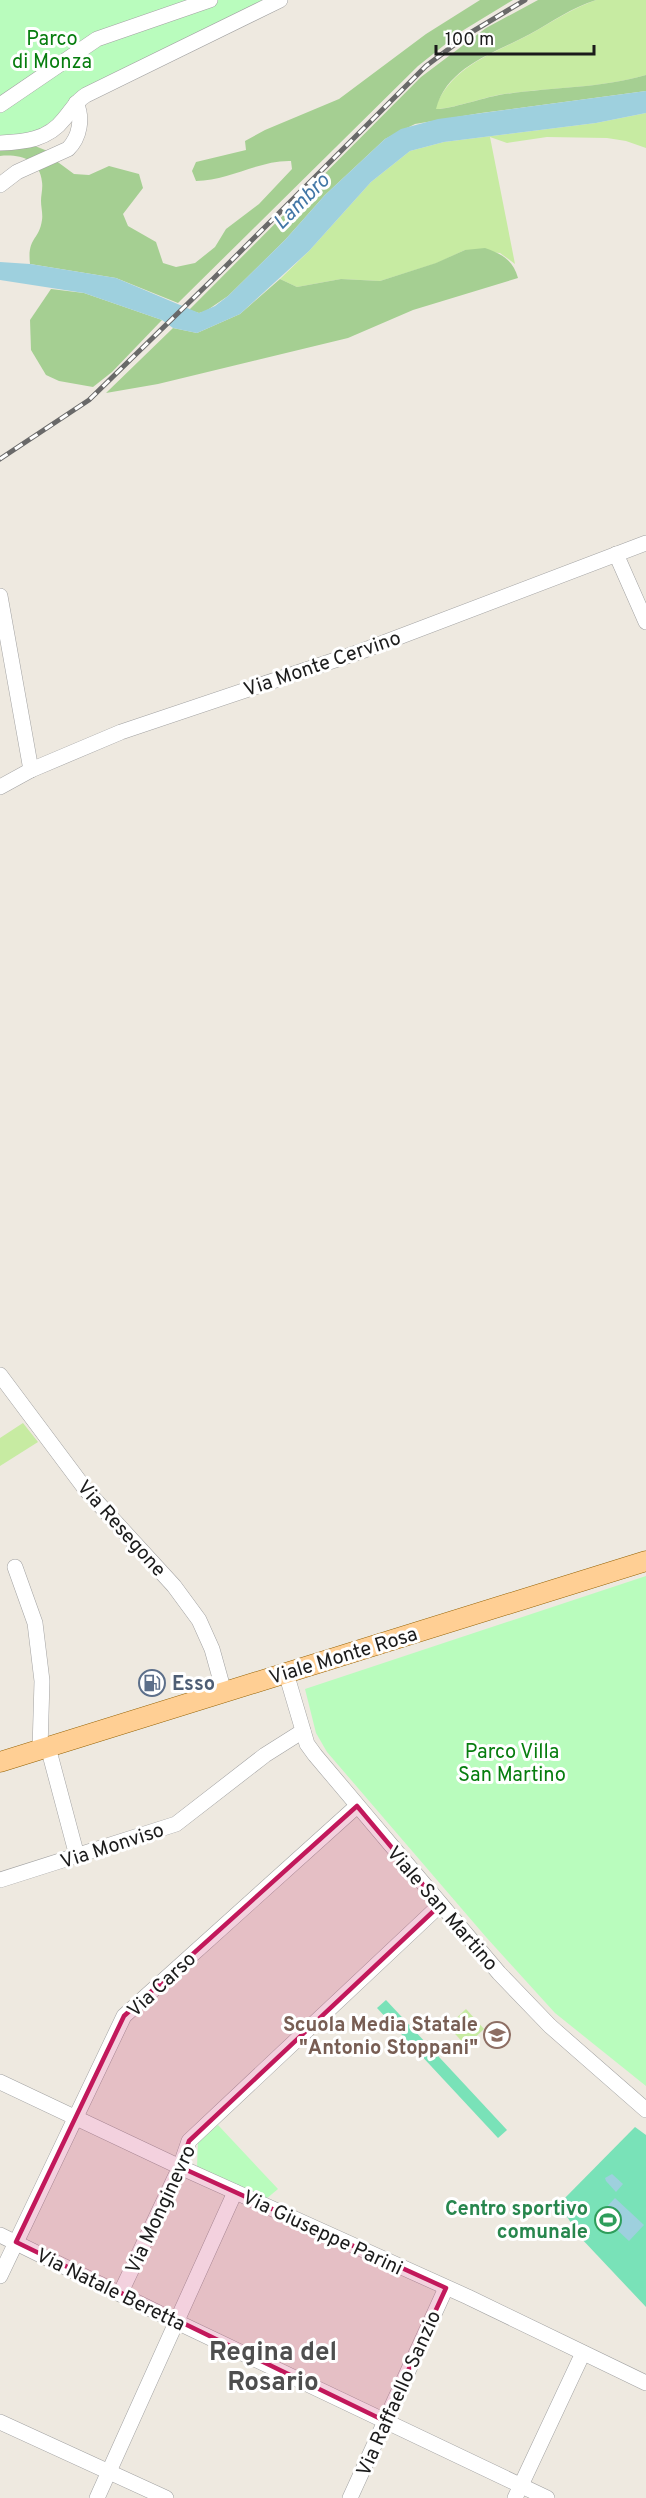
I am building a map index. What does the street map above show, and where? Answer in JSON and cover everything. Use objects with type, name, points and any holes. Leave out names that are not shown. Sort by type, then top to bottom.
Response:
[{"type":"main road","name":"Viale Monte Rosa","points":[[0,1762],[646,1561]]},
{"type":"street","points":[[0,105],[97,39],[210,0]]},
{"type":"street","points":[[0,143],[29,141],[46,136],[64,120],[76,103],[93,91],[280,0]]},
{"type":"street","points":[[0,185],[17,172],[68,149],[73,144],[81,119],[76,103]]},
{"type":"street","name":"Via Monte Cervino","points":[[0,787],[31,770],[121,732],[362,651],[646,543]]},
{"type":"street","points":[[616,554],[646,622]]},
{"type":"street","points":[[0,596],[31,770]]},
{"type":"street","name":"Via Resegone","points":[[0,1375],[86,1490],[174,1586],[199,1620],[212,1649],[224,1692]]},
{"type":"street","points":[[15,1567],[35,1623],[42,1681],[44,1748],[77,1856]]},
{"type":"street","name":"Viale San Martino","points":[[286,1673],[307,1744],[357,1806],[440,1905],[550,2026],[646,2110]]},
{"type":"street","name":"Via Monviso","points":[[0,1880],[176,1824],[265,1755],[303,1731]]},
{"type":"street","name":"Via Carso","points":[[0,2276],[124,2016],[357,1806]]},
{"type":"street","name":"Via Monginevro","points":[[120,2294],[180,2167],[189,2141],[440,1905]]},
{"type":"street","name":"Via Giuseppe Parini","points":[[0,2082],[646,2383]]},
{"type":"street","points":[[97,2498],[235,2192]]},
{"type":"street","name":"Via Natale Beretta","points":[[0,2235],[384,2421],[518,2492],[547,2498]]},
{"type":"street","name":"Via Raffaello Sanzio","points":[[350,2498],[446,2288]]},
{"type":"street","points":[[518,2492],[583,2353]]},
{"type":"street","points":[[0,2422],[166,2498]]},
{"type":"highlighted area","points":[[357,1806],[440,1905],[189,2141],[180,2167],[446,2288],[385,2421],[16,2242],[124,2016]]},
{"type":"green space","name":"Parco di Monza","points":[[0,0],[270,0],[77,94],[53,120],[33,134],[0,140]]},
{"type":"green space","points":[[480,0],[513,0],[462,31],[418,66],[178,303],[116,278],[30,264],[30,249],[42,220],[40,174],[33,163],[21,157],[0,156],[0,149],[30,144],[50,152],[55,160],[74,174],[89,175],[109,166],[139,174],[143,188],[123,214],[128,226],[156,242],[163,263],[176,267],[195,263],[215,247],[226,229],[259,204],[292,169],[291,161],[279,162],[220,178],[196,181],[192,171],[196,162],[246,150],[245,141],[265,130],[339,99],[426,34]]},
{"type":"green space","points":[[538,0],[596,0],[570,11],[474,62],[450,82],[436,109],[517,92],[610,83],[646,75],[646,91],[415,124],[385,139],[325,195],[285,240],[228,296],[206,311],[199,313],[189,310],[421,77],[486,28]]},
{"type":"green space","points":[[596,0],[646,0],[646,75],[610,83],[498,95],[435,109],[442,94],[464,70],[572,10]]},
{"type":"green space","points":[[646,113],[646,148],[626,141],[607,138],[547,137],[507,143],[490,137],[515,264],[500,253],[465,250],[437,263],[380,281],[341,279],[297,287],[280,279],[309,251],[371,182],[410,151],[444,142],[596,123]]},
{"type":"green space","points":[[485,248],[506,258],[518,278],[413,310],[348,338],[158,384],[106,393],[173,328],[197,333],[240,314],[280,279],[297,287],[341,279],[380,281],[436,263],[465,250]]},
{"type":"green space","points":[[51,289],[84,293],[162,320],[112,372],[93,387],[59,381],[46,375],[31,350],[30,320]]},
{"type":"green space","points":[[23,1423],[38,1442],[0,1466],[0,1438]]},
{"type":"green space","name":"Parco Villa San Martino","points":[[646,1576],[646,2086],[555,2013],[486,1937],[327,1752],[316,1733],[305,1689]]},
{"type":"green space","points":[[386,2000],[507,2130],[498,2138],[377,2008]]},
{"type":"green space","points":[[466,2009],[484,2029],[466,2046],[448,2026]]},
{"type":"green space","points":[[218,2125],[278,2189],[266,2199],[197,2167],[198,2143]]},
{"type":"green space","name":"Centro sportivo comunale","points":[[635,2127],[646,2135],[646,2307],[580,2237],[559,2204]]},
{"type":"water","points":[[646,91],[646,113],[596,123],[444,142],[410,151],[371,182],[309,251],[240,314],[197,333],[173,328],[162,320],[84,293],[0,280],[0,262],[30,264],[116,278],[199,313],[215,306],[228,296],[285,240],[325,195],[385,139],[401,129],[438,119]]},
{"type":"water","points":[[612,2174],[623,2184],[616,2192],[605,2178]]},
{"type":"water","points":[[615,2198],[644,2225],[629,2241],[600,2214]]},
{"type":"railway","points":[[0,459],[89,400],[426,66],[470,33],[525,0]]},
{"type":"place","name":"Esso","points":[[152,1683]]},
{"type":"place","name":"Scuola Media Statale \"Antonio Stoppani\"","points":[[497,2035]]},
{"type":"place","name":"Centro sportivo comunale","points":[[608,2220]]},
{"type":"district","name":"Regina del Rosario","points":[[273,2366]]},
{"type":"water label","name":"Lambro","points":[[301,201]]}]
